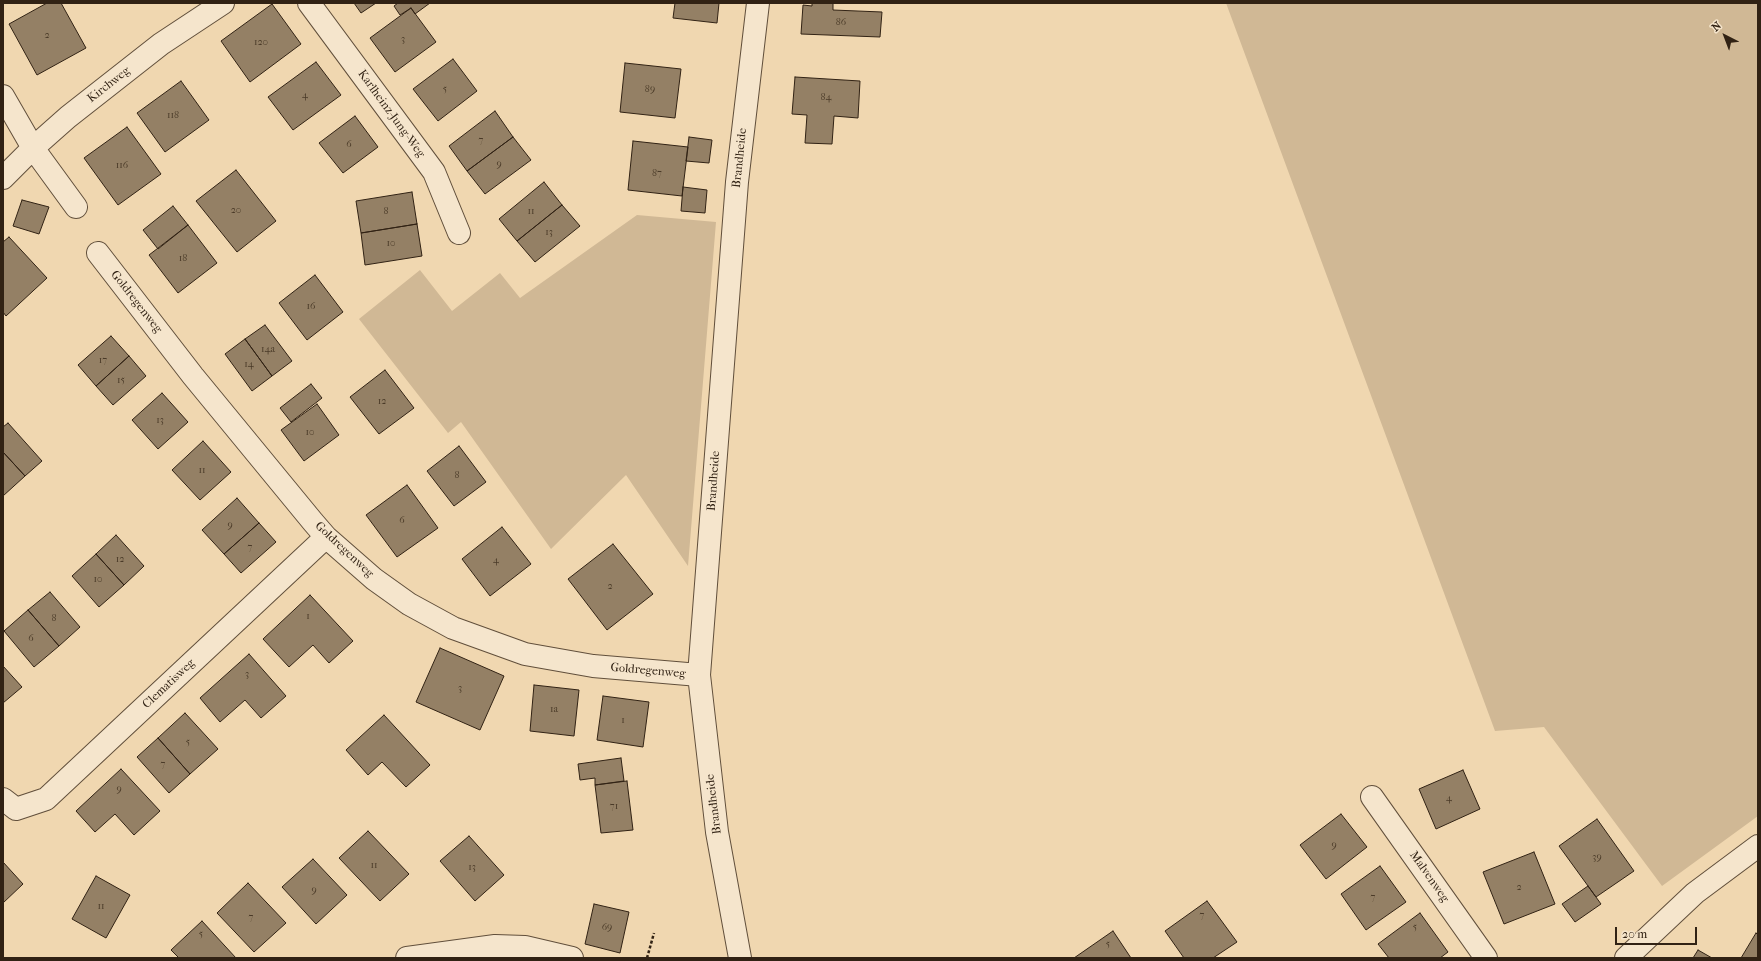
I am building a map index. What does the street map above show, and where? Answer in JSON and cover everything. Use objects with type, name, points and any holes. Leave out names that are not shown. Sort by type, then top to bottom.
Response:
[{"type":"street","name":"Kirchweg","points":[[3,178],[33,148],[161,44],[223,3]]},
{"type":"street","name":"Karlheinz-Jung-Weg","points":[[309,3],[434,172],[459,233]]},
{"type":"street","name":"Brandheide","points":[[740,958],[717,832],[698,675],[737,182],[758,3]]},
{"type":"street","points":[[3,96],[33,148],[76,206]]},
{"type":"street","name":"Goldregenweg","points":[[98,253],[193,376],[326,537],[374,579],[409,604],[453,628],[525,654],[593,666],[698,675]]},
{"type":"street","name":"Clematisweg","points":[[3,799],[16,808],[46,799],[326,537]]},
{"type":"street","name":"Malvenweg","points":[[1372,797],[1486,958]]},
{"type":"street","points":[[1626,958],[1696,893],[1758,846]]},
{"type":"street","points":[[407,958],[495,946],[525,947],[572,958]]},
{"type":"path","points":[[647,958],[654,933]]},
{"type":"shaded area","points":[[1226,3],[1758,3],[1758,816],[1662,886],[1544,727],[1495,731]]},
{"type":"shaded area","points":[[637,215],[716,222],[688,566],[626,475],[551,549],[461,422],[448,433],[359,319],[420,270],[452,311],[500,273],[520,298]]},
{"type":"building","points":[[47,3],[61,3],[86,48],[37,75],[9,24]]},
{"type":"building","points":[[354,3],[376,3],[361,13]]},
{"type":"building","points":[[398,3],[430,3],[415,14],[411,8],[400,15],[394,6]]},
{"type":"building","points":[[675,3],[719,3],[717,23],[673,18]]},
{"type":"building","points":[[812,3],[833,3],[833,10],[882,12],[880,37],[801,34],[803,5],[812,6]]},
{"type":"building","points":[[272,4],[301,44],[250,82],[221,41]]},
{"type":"building","points":[[411,8],[436,42],[395,72],[370,38]]},
{"type":"building","points":[[453,59],[477,91],[438,121],[413,89]]},
{"type":"building","points":[[316,62],[341,95],[293,130],[268,97]]},
{"type":"building","points":[[625,63],[681,69],[675,118],[620,112]]},
{"type":"building","points":[[795,77],[860,81],[858,118],[834,116],[832,144],[805,143],[807,115],[792,114]]},
{"type":"building","points":[[181,81],[209,120],[165,152],[137,113]]},
{"type":"building","points":[[495,111],[513,137],[467,171],[449,146]]},
{"type":"building","points":[[355,116],[378,147],[343,173],[319,143]]},
{"type":"building","points":[[127,127],[161,174],[118,205],[84,158]]},
{"type":"building","points":[[513,137],[531,160],[485,194],[467,171]]},
{"type":"building","points":[[689,137],[712,140],[709,163],[686,161]]},
{"type":"building","points":[[633,141],[688,147],[682,196],[628,190]]},
{"type":"building","points":[[236,170],[276,221],[237,252],[196,201]]},
{"type":"building","points":[[544,182],[562,205],[517,241],[499,219]]},
{"type":"building","points":[[683,187],[707,190],[705,213],[681,211]]},
{"type":"building","points":[[412,192],[417,224],[361,233],[356,201]]},
{"type":"building","points":[[22,200],[49,207],[39,234],[13,226]]},
{"type":"building","points":[[562,205],[580,226],[535,262],[517,241]]},
{"type":"building","points":[[173,206],[188,225],[158,249],[143,230]]},
{"type":"building","points":[[417,224],[422,256],[365,265],[361,233]]},
{"type":"building","points":[[188,225],[217,263],[178,293],[149,255]]},
{"type":"building","points":[[9,237],[47,278],[6,316],[3,312],[3,242]]},
{"type":"building","points":[[315,275],[343,312],[307,340],[279,303]]},
{"type":"building","points":[[265,325],[292,361],[272,376],[245,339]]},
{"type":"building","points":[[111,336],[129,356],[96,386],[78,365]]},
{"type":"building","points":[[245,339],[272,376],[252,391],[225,354]]},
{"type":"building","points":[[129,356],[146,376],[113,405],[96,386]]},
{"type":"building","points":[[385,370],[414,408],[379,434],[350,397]]},
{"type":"building","points":[[311,384],[322,398],[291,422],[280,408]]},
{"type":"building","points":[[162,393],[188,422],[158,449],[132,420]]},
{"type":"building","points":[[317,404],[339,435],[304,461],[281,430]]},
{"type":"building","points":[[8,423],[42,461],[25,476],[3,452],[3,427]]},
{"type":"building","points":[[203,441],[231,472],[200,500],[172,470]]},
{"type":"building","points":[[459,446],[486,482],[454,506],[427,471]]},
{"type":"building","points":[[3,452],[25,476],[3,496]]},
{"type":"building","points":[[407,485],[438,528],[397,557],[366,515]]},
{"type":"building","points":[[237,498],[259,523],[224,554],[202,530]]},
{"type":"building","points":[[259,523],[276,542],[241,573],[224,554]]},
{"type":"building","points":[[502,527],[531,564],[490,596],[462,559]]},
{"type":"building","points":[[116,535],[144,566],[124,585],[96,554]]},
{"type":"building","points":[[613,544],[653,594],[607,630],[568,579]]},
{"type":"building","points":[[96,554],[124,585],[99,607],[72,576]]},
{"type":"building","points":[[50,592],[80,627],[59,646],[28,610]]},
{"type":"building","points":[[310,595],[353,641],[329,663],[313,645],[289,667],[263,639]]},
{"type":"building","points":[[28,610],[59,646],[34,667],[4,631]]},
{"type":"building","points":[[440,648],[504,676],[480,730],[416,702]]},
{"type":"building","points":[[249,654],[286,696],[261,718],[245,700],[220,722],[200,698]]},
{"type":"building","points":[[3,666],[22,687],[3,703]]},
{"type":"building","points":[[534,685],[579,690],[574,736],[530,731]]},
{"type":"building","points":[[603,696],[649,702],[643,747],[597,740]]},
{"type":"building","points":[[185,713],[218,749],[190,774],[158,738]]},
{"type":"building","points":[[384,715],[430,765],[406,787],[382,762],[368,775],[346,750]]},
{"type":"building","points":[[158,738],[190,774],[169,793],[137,757]]},
{"type":"building","points":[[621,758],[624,781],[595,785],[595,778],[580,780],[578,764]]},
{"type":"building","points":[[121,769],[160,811],[134,835],[115,814],[95,832],[76,811]]},
{"type":"building","points":[[1463,770],[1480,809],[1436,829],[1419,789]]},
{"type":"building","points":[[627,781],[633,830],[601,833],[595,785]]},
{"type":"building","points":[[1341,814],[1367,847],[1326,879],[1300,845]]},
{"type":"building","points":[[1597,819],[1634,871],[1596,897],[1559,846]]},
{"type":"building","points":[[368,831],[409,874],[380,901],[339,858]]},
{"type":"building","points":[[469,836],[504,875],[475,901],[440,861]]},
{"type":"building","points":[[1534,852],[1555,904],[1504,924],[1483,872]]},
{"type":"building","points":[[313,859],[347,895],[316,924],[282,887]]},
{"type":"building","points":[[3,862],[23,884],[3,903]]},
{"type":"building","points":[[1380,866],[1406,902],[1366,930],[1341,894]]},
{"type":"building","points":[[96,876],[130,895],[106,938],[72,919]]},
{"type":"building","points":[[248,883],[286,923],[254,952],[217,913]]},
{"type":"building","points":[[1588,886],[1601,904],[1575,922],[1562,904]]},
{"type":"building","points":[[1207,901],[1237,942],[1213,958],[1184,958],[1165,931]]},
{"type":"building","points":[[594,904],[629,912],[620,953],[585,944]]},
{"type":"building","points":[[1420,913],[1448,952],[1440,958],[1389,958],[1378,944]]},
{"type":"building","points":[[202,921],[236,958],[179,958],[171,950]]},
{"type":"building","points":[[1113,931],[1131,958],[1074,958]]},
{"type":"building","points":[[1756,933],[1758,935],[1758,958],[1741,958]]},
{"type":"building","points":[[1698,950],[1712,958],[1693,958]]}]
